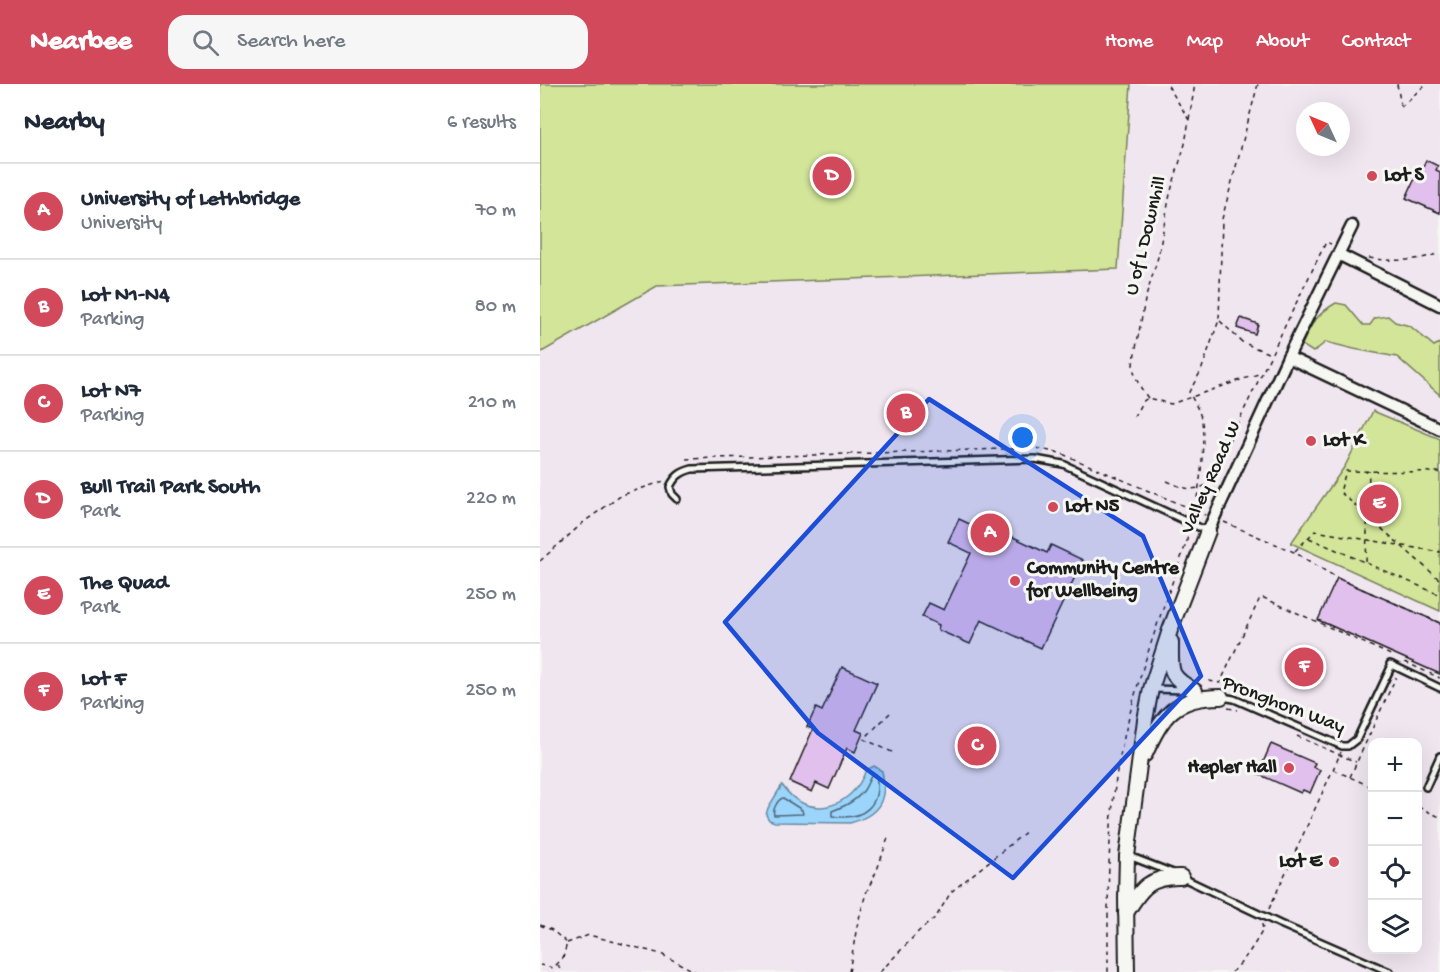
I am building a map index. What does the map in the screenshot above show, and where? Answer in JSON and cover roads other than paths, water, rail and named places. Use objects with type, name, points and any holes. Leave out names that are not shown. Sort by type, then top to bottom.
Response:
[{"type":"street","name":"Valley Road W","points":[[1127,972],[1127,856],[1151,688],[1170,630],[1208,531],[1288,357],[1352,226]]},
{"type":"street","points":[[1340,251],[1440,305]]},
{"type":"street","points":[[1288,357],[1440,429]]},
{"type":"street","points":[[1170,630],[1173,675],[1179,682],[1195,691]]},
{"type":"street","points":[[1139,766],[1156,730],[1172,712],[1191,699],[1222,702]]},
{"type":"street","points":[[1126,913],[1136,897],[1153,880],[1162,877],[1181,877]]},
{"type":"lane","points":[[677,499],[670,487],[674,478],[692,469],[1035,459],[1063,464],[1208,531]]},
{"type":"lane","name":"Pronghorn Way","points":[[1151,688],[1195,691],[1222,702],[1234,699],[1343,746],[1348,746],[1358,739],[1390,664],[1440,688]]},
{"type":"lane","points":[[1426,787],[1440,756]]},
{"type":"lane","points":[[1127,856],[1148,862],[1390,972]]},
{"type":"water","points":[[874,766],[882,771],[884,790],[882,798],[874,811],[860,820],[850,823],[775,822],[769,820],[766,815],[782,785],[792,797],[804,804],[816,807],[828,806],[840,802],[850,794],[866,770]]},
{"type":"place","name":"Bull Trail Park South","points":[[832,176]]},
{"type":"place","name":"Lot S","points":[[1372,176]]},
{"type":"place","name":"Lot N1-N4","points":[[906,413]]},
{"type":"place","name":"Lot K","points":[[1311,441]]},
{"type":"place","name":"The Quad","points":[[1379,504]]},
{"type":"place","name":"Lot N5","points":[[1053,507]]},
{"type":"place","name":"University of Lethbridge","points":[[990,533]]},
{"type":"place","name":"Community Centre for Wellbeing","points":[[1015,581]]},
{"type":"place","name":"Lot F","points":[[1304,667]]},
{"type":"place","name":"Lot N7","points":[[977,746]]},
{"type":"place","name":"Hepler Hall","points":[[1289,768]]},
{"type":"place","name":"Lot E","points":[[1334,862]]}]
